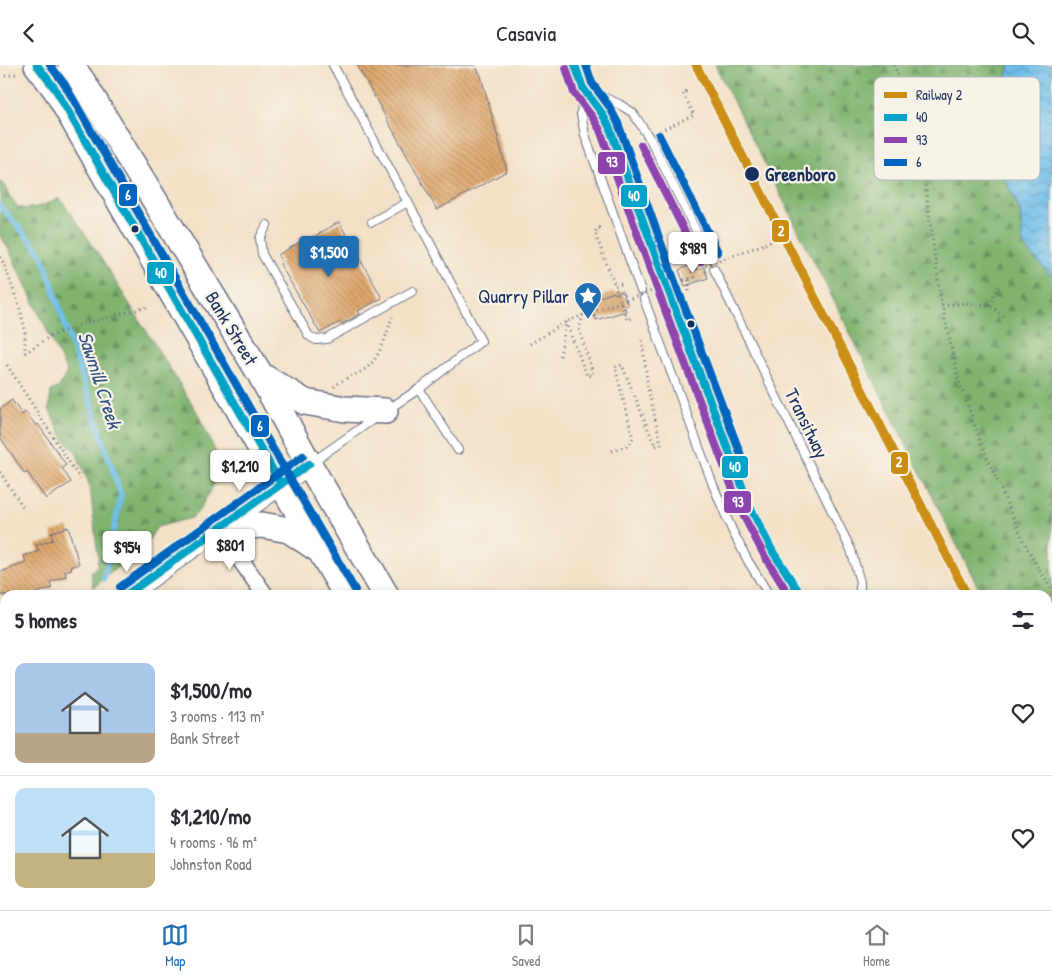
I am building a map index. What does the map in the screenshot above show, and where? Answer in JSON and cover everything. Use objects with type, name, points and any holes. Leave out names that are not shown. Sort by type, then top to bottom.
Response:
[{"type":"main road","name":"Bank Street","points":[[71,65],[260,375],[309,464],[383,590]]},
{"type":"main road","name":"Bank Street","points":[[26,70],[56,90],[343,590]]},
{"type":"main road","points":[[260,375],[305,402],[345,409],[385,411]]},
{"type":"main road","points":[[219,529],[262,525],[289,530],[320,551]]},
{"type":"street","points":[[133,590],[309,464]]},
{"type":"street","points":[[219,529],[262,590]]},
{"type":"lane","points":[[309,464],[419,389],[481,341],[333,65]]},
{"type":"lane","points":[[575,65],[583,88],[601,112],[608,126],[666,286],[750,507],[766,539],[798,590]]},
{"type":"lane","points":[[583,88],[634,113],[650,139],[709,257]]},
{"type":"lane","points":[[583,88],[581,114],[585,135],[643,295],[713,485],[732,530],[766,590]]},
{"type":"lane","points":[[372,223],[408,202]]},
{"type":"lane","points":[[266,225],[260,238],[262,254],[310,336],[316,341],[327,339],[413,291]]},
{"type":"lane","name":"Transitway","points":[[714,269],[851,549],[860,582],[860,590]]},
{"type":"lane","points":[[419,389],[458,450]]},
{"type":"path","points":[[894,65],[899,77]]},
{"type":"path","points":[[0,77],[26,70]]},
{"type":"path","points":[[660,131],[694,115],[683,93],[686,91]]},
{"type":"path","points":[[924,180],[942,306],[958,378],[982,446],[1023,540],[1052,589]]},
{"type":"path","points":[[600,228],[595,233],[607,259],[627,320],[634,317]]},
{"type":"path","points":[[694,270],[777,238]]},
{"type":"path","points":[[530,344],[566,322],[583,315],[694,277],[694,270],[684,250],[691,246]]},
{"type":"path","points":[[0,257],[19,305],[25,330],[25,353],[50,336],[83,324],[148,307]]},
{"type":"path","points":[[689,278],[689,291]]},
{"type":"path","points":[[615,286],[622,284]]},
{"type":"path","points":[[990,305],[998,286]]},
{"type":"path","points":[[329,391],[339,381],[364,371],[379,354],[394,312],[413,291]]},
{"type":"path","points":[[942,306],[965,303],[990,305],[1005,317]]},
{"type":"path","points":[[566,322],[587,376],[593,374],[579,329],[583,315]]},
{"type":"path","points":[[560,355],[566,322]]},
{"type":"path","points":[[612,451],[628,445],[633,438],[615,367],[622,365],[655,446],[661,444],[648,388],[642,339]]},
{"type":"path","points":[[7,365],[80,479]]},
{"type":"path","points":[[0,473],[23,507]]},
{"type":"green space","points":[[715,65],[1010,65],[1007,77],[874,77],[874,180],[1005,180],[1020,210],[1023,245],[1052,277],[1052,590],[979,590]]},
{"type":"green space","points":[[0,181],[19,207],[37,207],[60,198],[90,241],[197,412],[217,455],[217,479],[198,512],[191,518],[157,527],[148,541],[93,588],[91,572],[97,566],[98,558],[90,486],[76,452],[64,439],[49,409],[51,391],[59,387],[67,372],[7,246],[0,236]]},
{"type":"water","points":[[1010,65],[1052,65],[1052,277],[1023,245],[1020,210],[1005,180],[1040,180],[1040,77],[1007,77]]},
{"type":"building","points":[[357,65],[475,65],[481,76],[507,171],[437,210]]},
{"type":"building","points":[[339,222],[382,298],[358,311],[360,314],[320,333],[280,264],[282,262],[278,255]]},
{"type":"building","points":[[696,263],[696,265],[702,263],[708,278],[685,286],[679,270]]},
{"type":"building","points":[[622,291],[628,305],[624,306],[626,311],[596,320],[589,301]]},
{"type":"building","points":[[12,400],[22,415],[26,412],[36,426],[38,424],[66,465],[62,468],[71,482],[46,499],[27,472],[25,474],[0,437],[0,409]]},
{"type":"building","points":[[68,527],[79,564],[65,571],[66,576],[50,582],[52,588],[46,590],[0,590],[0,572],[26,563],[24,556],[39,551],[36,545],[53,540],[51,532]]},
{"type":"waterway","name":"Sawmill Creek","points":[[0,206],[42,254],[121,495],[104,579]]},
{"type":"rail line","name":"2","points":[[696,65],[964,590]]},
{"type":"transit line","name":"40","points":[[37,65],[56,90],[281,484]]},
{"type":"transit line","name":"6","points":[[50,65],[65,85],[355,590]]},
{"type":"transit line","name":"40","points":[[575,65],[583,88],[609,126],[665,282],[750,507],[773,552],[798,590]]},
{"type":"transit line","name":"6","points":[[586,65],[592,83],[609,106],[618,123],[674,279],[742,458]]},
{"type":"transit line","name":"93","points":[[566,68],[574,93],[600,130],[656,286],[741,511],[765,557],[786,590]]},
{"type":"transit line","name":"6","points":[[659,135],[718,252]]},
{"type":"transit line","name":"93","points":[[641,145],[700,262]]},
{"type":"transit line","name":"6","points":[[120,587],[303,456]]},
{"type":"transit line","name":"40","points":[[133,590],[309,464]]},
{"type":"place","name":"Greenboro","points":[[752,174]]},
{"type":"place","name":"Quarry Pillar","points":[[588,320]]}]
